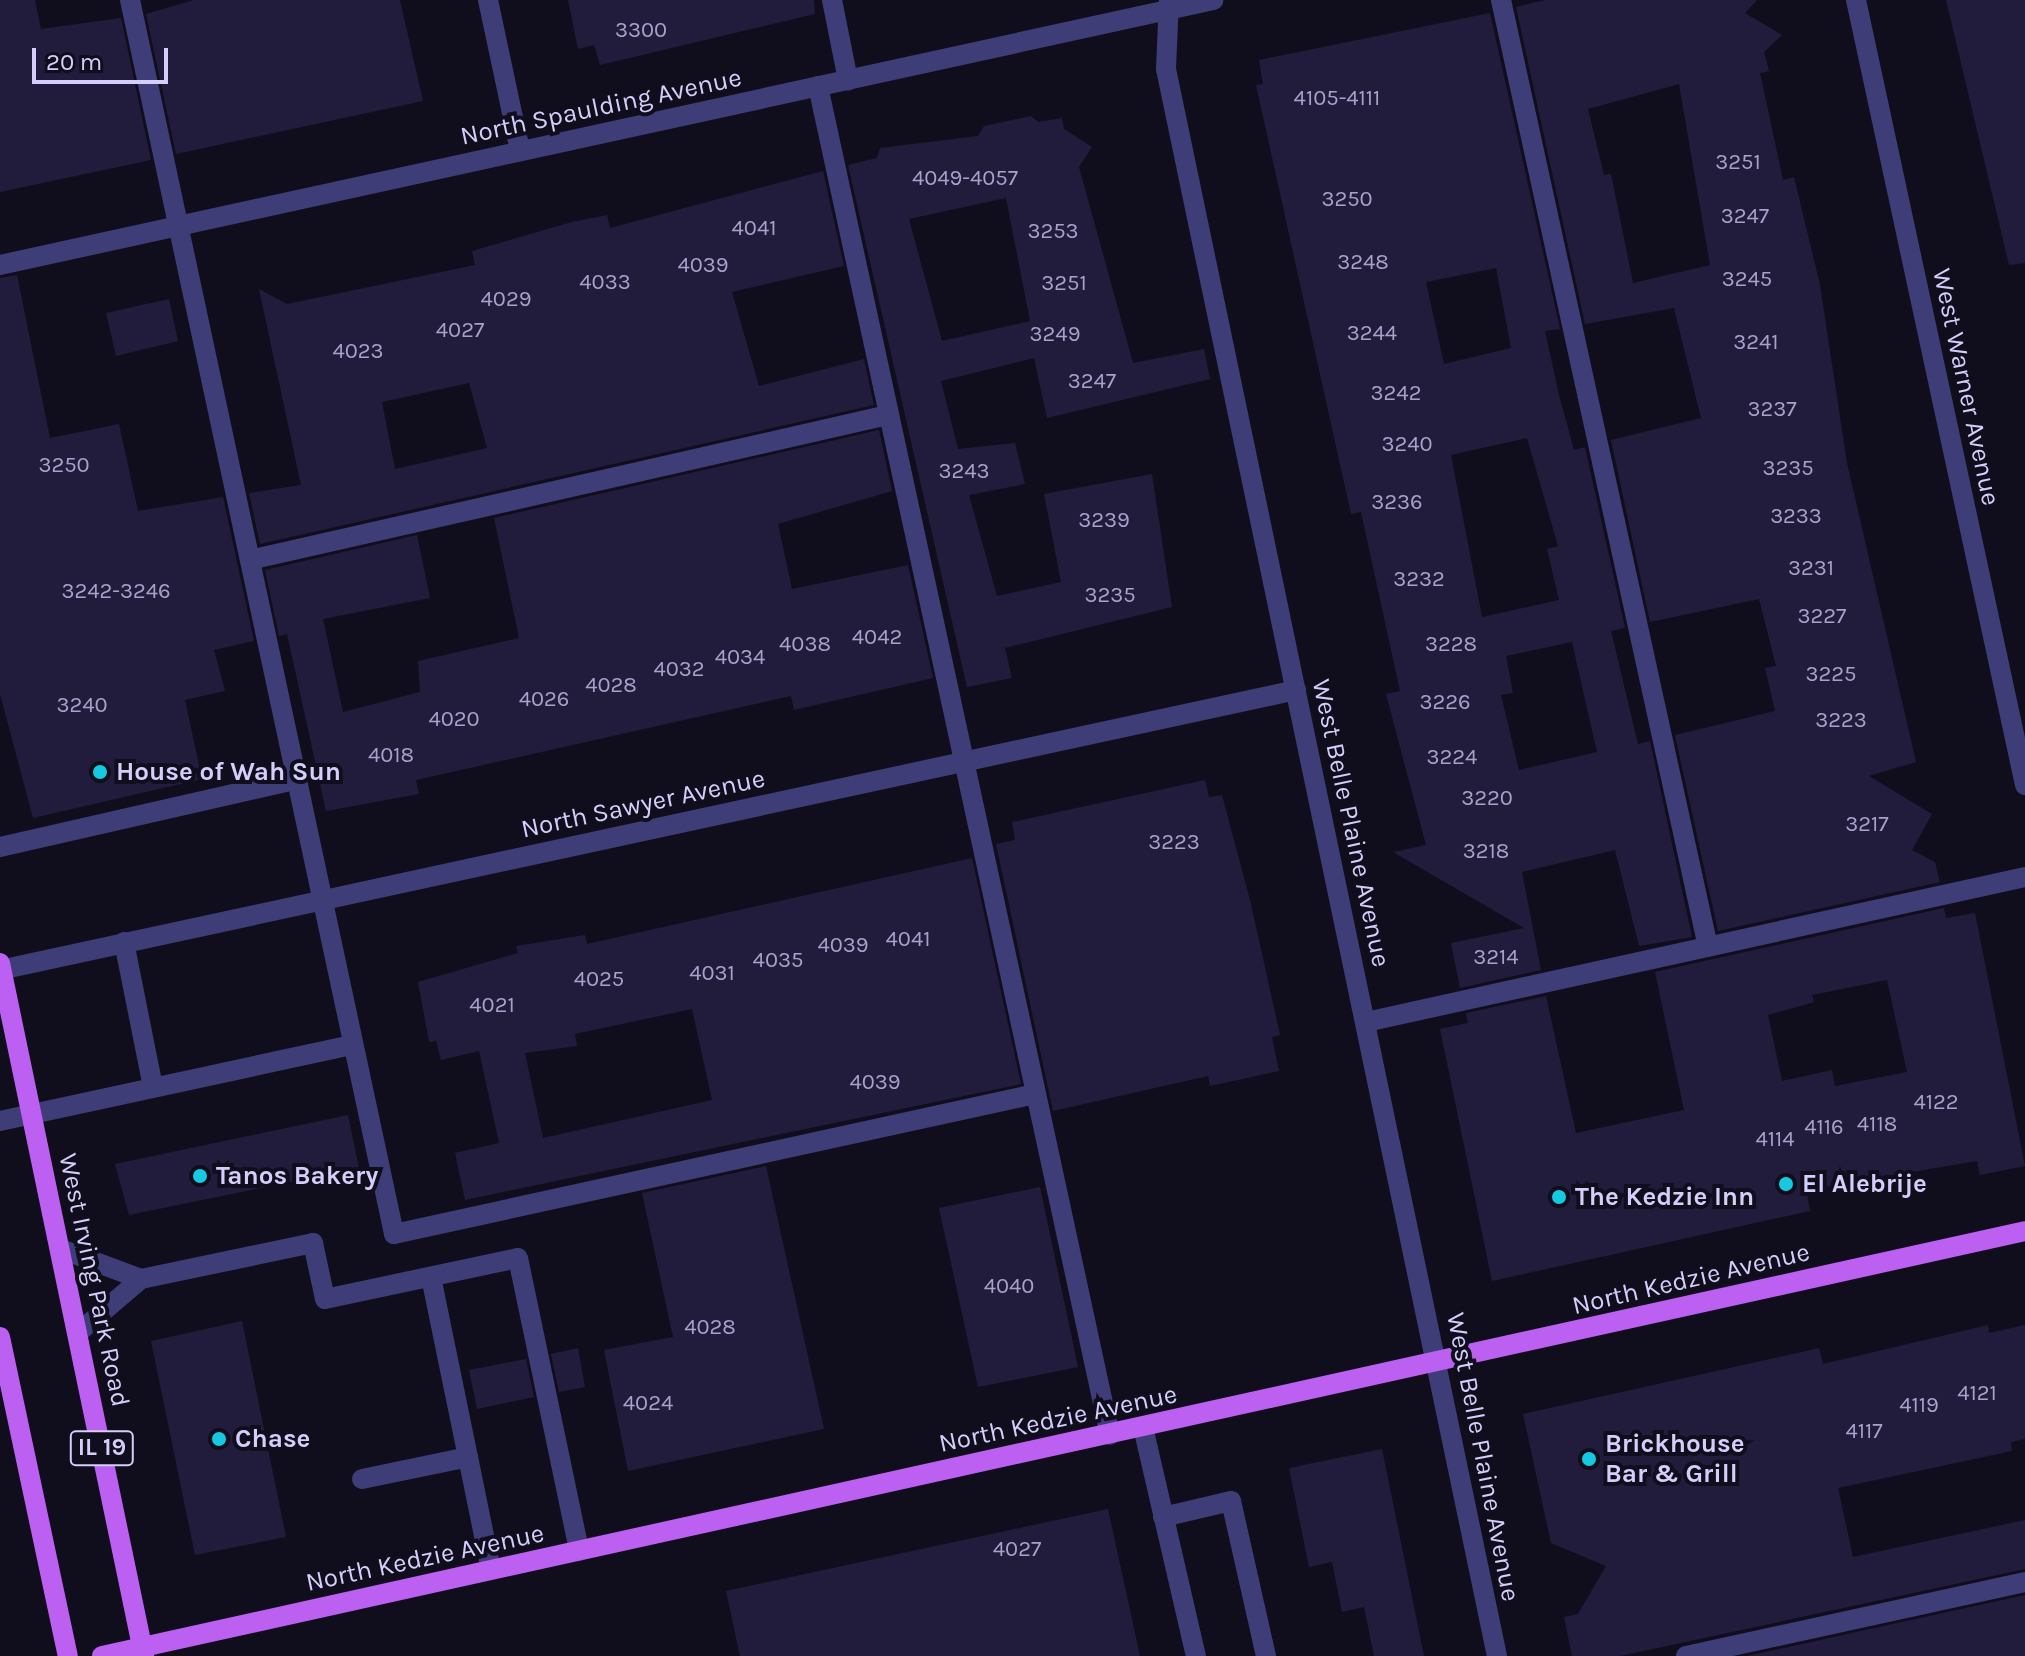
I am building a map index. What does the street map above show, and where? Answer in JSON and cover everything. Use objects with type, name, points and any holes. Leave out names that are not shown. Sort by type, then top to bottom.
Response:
[{"type":"main road","name":"West Irving Park Road","points":[[0,967],[79,1332],[143,1651]]},
{"type":"main road","name":"North Kedzie Avenue","points":[[102,1656],[143,1651],[491,1570],[2025,1231]]},
{"type":"main road","name":"IL 19","points":[[0,1337],[68,1656]]},
{"type":"street","points":[[130,0],[394,1234],[1035,1094]]},
{"type":"street","points":[[488,0],[520,151]]},
{"type":"street","points":[[832,0],[848,80]]},
{"type":"street","name":"North Spaulding Avenue","points":[[0,265],[848,80],[1169,5],[1213,0]]},
{"type":"street","points":[[1501,0],[1708,947]]},
{"type":"street","name":"West Warner Avenue","points":[[1856,0],[2025,785]]},
{"type":"street","name":"West Belle Plaine Avenue","points":[[1169,5],[1165,64],[1497,1656]]},
{"type":"street","points":[[818,86],[1110,1435]]},
{"type":"street","points":[[250,560],[888,415]]},
{"type":"street","name":"North Sawyer Avenue","points":[[0,967],[1296,690]]},
{"type":"street","points":[[0,847],[296,780]]},
{"type":"street","points":[[1366,1022],[2025,877]]},
{"type":"street","points":[[124,942],[153,1087]]},
{"type":"street","points":[[0,1121],[353,1045]]},
{"type":"street","points":[[79,1332],[141,1279],[313,1243],[325,1299],[518,1258],[579,1551]]},
{"type":"street","points":[[61,1249],[141,1279]]},
{"type":"street","points":[[431,1277],[491,1570]]},
{"type":"street","points":[[1143,1427],[1196,1656]]},
{"type":"street","points":[[362,1479],[468,1457]]},
{"type":"street","points":[[1163,1517],[1231,1501],[1266,1656]]},
{"type":"street","points":[[1686,1656],[2025,1582]]},
{"type":"building","points":[[0,0],[35,0],[41,29],[121,18],[151,160],[0,192]]},
{"type":"building","points":[[194,0],[400,0],[423,101],[176,154],[146,14]]},
{"type":"building","points":[[568,0],[814,0],[815,14],[600,65],[594,45],[578,49]]},
{"type":"building","points":[[1545,0],[1757,0],[1745,13],[1782,35],[1764,52],[1769,71],[1760,73],[1783,180],[1794,177],[1820,285],[1847,463],[1916,762],[1869,776],[1932,814],[1912,850],[1935,862],[1940,882],[1718,931],[1675,735],[1775,711],[1765,668],[1776,666],[1759,599],[1650,622],[1611,440],[1701,418],[1674,308],[1585,324],[1516,7]],"holes":[[[1679,84],[1710,265],[1633,283],[1611,174],[1604,175],[1588,109]]]},
{"type":"building","points":[[1946,0],[2025,0],[2025,263],[2009,265]]},
{"type":"building","points":[[1490,13],[1560,329],[1545,331],[1574,450],[1585,447],[1625,628],[1611,631],[1638,744],[1650,741],[1692,937],[1639,946],[1615,850],[1522,872],[1541,970],[1460,988],[1451,943],[1524,928],[1393,852],[1426,845],[1386,694],[1400,691],[1361,512],[1351,514],[1256,85],[1263,84],[1259,60]],"holes":[[[1496,268],[1511,348],[1444,364],[1426,282]],[[1527,438],[1558,546],[1547,549],[1559,600],[1482,617],[1451,455]],[[1572,642],[1597,752],[1519,770],[1501,695],[1513,693],[1506,656]]]},
{"type":"building","points":[[1031,116],[1038,122],[1062,118],[1064,129],[1092,147],[1079,167],[1133,363],[1204,349],[1210,379],[1047,418],[1034,358],[941,381],[958,449],[1015,443],[1025,484],[969,495],[997,596],[1061,582],[1044,494],[1152,474],[1172,607],[1005,648],[1012,678],[967,687],[848,165],[877,158],[880,148],[978,136],[984,126]],"holes":[[[1006,198],[1030,321],[942,341],[909,219]]]},
{"type":"building","points":[[823,171],[844,266],[732,292],[759,386],[864,359],[874,405],[260,544],[249,493],[301,485],[259,289],[287,304],[475,265],[472,251],[572,222],[607,215],[610,228]],"holes":[[[469,383],[487,448],[395,469],[382,402]]]},
{"type":"building","points":[[17,275],[50,438],[119,424],[138,511],[223,497],[254,641],[214,650],[225,691],[185,700],[202,779],[33,818],[0,694],[0,278]]},
{"type":"building","points":[[169,299],[178,341],[116,356],[106,313]]},
{"type":"building","points":[[879,430],[892,491],[778,524],[792,589],[908,565],[933,678],[794,710],[791,696],[416,780],[419,794],[326,811],[287,634],[279,636],[265,570],[417,535],[430,598],[323,619],[343,712],[420,692],[418,661],[519,638],[494,518]]},
{"type":"building","points":[[1205,780],[1209,797],[1222,795],[1251,904],[1280,1035],[1272,1037],[1279,1071],[1210,1086],[1208,1076],[1053,1111],[996,844],[1015,840],[1012,822]]},
{"type":"building","points":[[972,858],[1021,1084],[465,1200],[455,1153],[499,1143],[479,1051],[441,1060],[436,1041],[429,1042],[418,982],[518,953],[516,946],[585,935],[587,944]],"holes":[[[692,1009],[712,1100],[543,1138],[525,1053],[577,1046],[575,1034]]]},
{"type":"building","points":[[1944,908],[1946,918],[1975,913],[2025,1166],[1980,1175],[1977,1161],[1806,1190],[1810,1211],[1492,1281],[1440,1029],[1468,1023],[1466,1013],[1546,996],[1576,1133],[1684,1110],[1655,972]],"holes":[[[1887,980],[1907,1072],[1835,1086],[1832,1070],[1782,1081],[1768,1015],[1814,1002],[1812,995]]]},
{"type":"building","points":[[348,1115],[359,1168],[129,1215],[115,1164]]},
{"type":"building","points":[[766,1166],[824,1429],[628,1471],[604,1350],[673,1337],[642,1193]]},
{"type":"building","points":[[1040,1187],[1078,1367],[978,1387],[939,1208]]},
{"type":"building","name":"Chase","points":[[242,1321],[286,1537],[195,1555],[151,1341]]},
{"type":"building","points":[[1988,1325],[1989,1333],[2025,1325],[2025,1439],[2011,1442],[2012,1451],[1838,1488],[1853,1557],[2025,1520],[2025,1569],[1620,1656],[1572,1656],[1564,1617],[1578,1614],[1606,1566],[1551,1543],[1523,1414],[1819,1348],[1823,1364]]},
{"type":"building","points":[[578,1348],[585,1387],[559,1392],[551,1354]]},
{"type":"building","points":[[526,1359],[534,1397],[477,1409],[469,1370]]},
{"type":"building","points":[[1382,1449],[1424,1656],[1374,1656],[1364,1607],[1342,1612],[1332,1562],[1309,1567],[1289,1468]]},
{"type":"building","points":[[1108,1509],[1140,1656],[740,1656],[726,1591]]},
{"type":"building","points":[[2025,1595],[2025,1656],[1747,1656]]},
{"type":"place","name":"House of Wah Sun","points":[[100,772]]},
{"type":"place","name":"Tanos Bakery","points":[[200,1176]]},
{"type":"place","name":"El Alebrije","points":[[1786,1184]]},
{"type":"place","name":"The Kedzie Inn","points":[[1559,1197]]},
{"type":"place","name":"Chase","points":[[219,1439]]},
{"type":"place","name":"Brickhouse Bar & Grill","points":[[1589,1459]]}]
